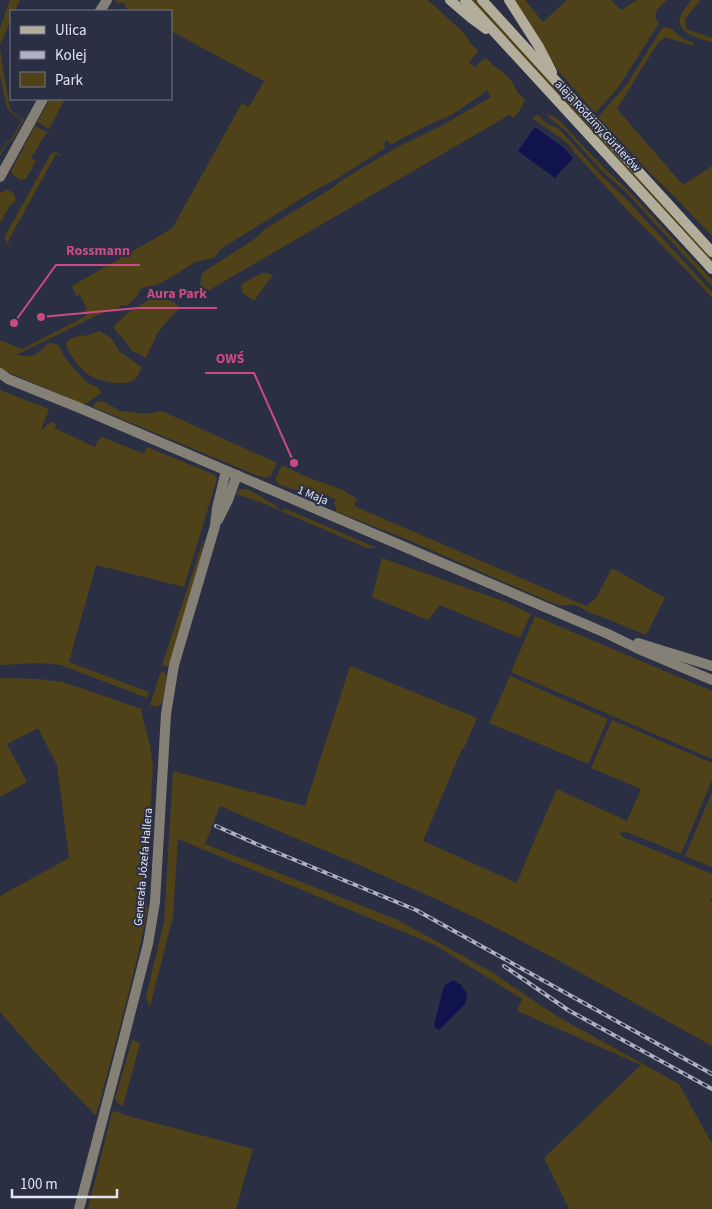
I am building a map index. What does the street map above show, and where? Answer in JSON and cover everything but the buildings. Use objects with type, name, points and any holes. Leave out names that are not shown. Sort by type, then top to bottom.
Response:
[{"type":"main road","points":[[450,0],[502,40]]},
{"type":"main road","name":"aleja Rodziny Gürtlerów","points":[[466,0],[712,269]]},
{"type":"main road","name":"aleja Rodziny Gürtlerów","points":[[482,0],[712,252]]},
{"type":"main road","points":[[491,0],[510,30]]},
{"type":"main road","points":[[509,0],[539,46],[558,83]]},
{"type":"street","points":[[0,177],[42,100]]},
{"type":"street","name":"1 Maja","points":[[3,377],[237,475],[712,680]]},
{"type":"street","name":"Generała Józefa Hallera","points":[[79,1209],[148,944],[155,902],[166,714],[170,686],[174,665],[215,526],[217,508],[226,471]]},
{"type":"street","name":"Generała Józefa Hallera","points":[[215,526],[228,500],[237,475]]},
{"type":"street","name":"1 Maja","points":[[608,634],[712,666]]},
{"type":"green space","points":[[10,0],[20,0],[15,10],[10,10],[10,22],[0,45],[0,28]]},
{"type":"green space","points":[[115,0],[428,0],[465,34],[471,44],[478,50],[469,62],[475,67],[486,58],[502,71],[525,100],[514,118],[509,115],[198,297],[202,273],[256,238],[265,229],[342,180],[397,147],[441,126],[491,97],[487,90],[451,115],[392,144],[387,140],[385,141],[384,149],[221,249],[214,258],[195,262],[157,285],[140,289],[138,295],[128,305],[121,305],[115,310],[106,311],[16,355],[32,355],[48,344],[54,343],[58,345],[66,359],[86,382],[99,388],[101,393],[87,403],[82,404],[0,369],[0,340],[22,349],[86,316],[84,311],[87,309],[80,295],[76,296],[72,286],[173,227],[242,103],[249,107],[264,81],[172,32],[172,10],[128,10],[124,2],[118,4]]},
{"type":"green space","points":[[471,0],[476,0],[712,258],[712,264]]},
{"type":"green space","points":[[512,0],[525,0],[543,22],[567,0],[611,0],[621,10],[637,0],[667,0],[656,14],[659,23],[618,88],[595,113],[560,73]]},
{"type":"green space","points":[[691,0],[700,0],[685,19],[686,29],[712,38],[712,42],[690,35],[682,28],[680,17]]},
{"type":"green space","points":[[662,28],[672,29],[682,38],[693,43],[693,46],[665,37],[657,44],[617,109],[683,185],[712,166],[712,236],[598,117],[627,84]]},
{"type":"green space","points":[[0,49],[10,110],[24,120],[12,141],[7,143],[0,156],[6,142],[11,140],[22,120],[7,108],[0,76]]},
{"type":"green space","points":[[49,100],[64,100],[49,129],[37,122]]},
{"type":"green space","points":[[546,114],[553,116],[561,122],[604,168],[629,191],[712,280],[712,286],[627,193],[601,170],[564,129]]},
{"type":"green space","points":[[538,115],[547,124],[559,129],[629,202],[712,292],[712,298],[629,212],[569,145],[532,118]]},
{"type":"green space","points":[[35,126],[47,132],[31,158],[36,161],[26,179],[20,180],[11,171]]},
{"type":"green space","points":[[54,152],[60,154],[61,157],[56,154],[7,243],[11,247],[6,243],[5,236],[50,155]]},
{"type":"green space","points":[[7,189],[14,194],[16,201],[10,205],[0,223],[0,192]]},
{"type":"green space","points":[[262,273],[273,275],[254,301],[242,292],[241,287],[243,283]]},
{"type":"green space","points":[[157,295],[175,303],[180,308],[158,332],[146,358],[131,350],[114,326],[129,312]]},
{"type":"green space","points":[[100,331],[111,338],[120,352],[142,367],[134,380],[118,383],[98,379],[86,373],[72,356],[66,344],[68,341]]},
{"type":"green space","points":[[0,390],[49,409],[41,430],[47,424],[53,422],[56,425],[54,428],[95,447],[102,437],[144,454],[147,447],[215,475],[217,479],[184,587],[96,565],[69,662],[149,692],[147,698],[61,665],[39,663],[0,665]]},
{"type":"green space","points":[[99,401],[105,402],[120,411],[138,413],[164,412],[277,463],[270,477],[266,478],[256,475],[93,407]]},
{"type":"green space","points":[[282,465],[307,477],[343,490],[357,499],[354,506],[586,606],[596,598],[612,568],[665,598],[646,635],[577,606],[555,604],[401,537],[337,512],[334,503],[336,500],[327,495],[325,497],[307,489],[300,491],[278,484],[275,480]]},
{"type":"green space","points":[[242,489],[255,493],[283,511],[284,508],[377,548],[367,548],[260,502],[236,494]]},
{"type":"green space","points":[[204,538],[198,573],[170,664],[168,666],[162,665]]},
{"type":"green space","points":[[382,558],[506,602],[531,614],[520,638],[440,605],[428,620],[372,597]]},
{"type":"green space","points":[[535,616],[712,691],[712,759],[511,672]]},
{"type":"green space","points":[[350,666],[477,718],[423,841],[517,883],[557,789],[627,821],[641,789],[591,768],[612,720],[712,763],[712,780],[681,854],[627,832],[619,833],[623,837],[712,874],[712,897],[710,901],[712,902],[712,1046],[561,962],[475,917],[403,884],[220,806],[205,844],[398,920],[490,971],[555,1015],[679,1084],[712,1144],[712,1209],[569,1209],[544,1158],[641,1065],[517,1011],[522,999],[435,945],[178,839],[173,917],[150,1007],[146,997],[164,921],[173,771],[305,806]]},
{"type":"green space","points":[[161,671],[167,676],[163,701],[157,707],[150,705]]},
{"type":"green space","points":[[510,676],[608,719],[588,764],[489,723]]},
{"type":"green space","points":[[0,678],[63,682],[142,709],[150,745],[153,766],[145,903],[148,908],[117,1038],[96,1115],[35,1052],[0,1012],[0,896],[69,858],[57,765],[38,728],[7,744],[27,782],[0,797]]},
{"type":"green space","points":[[712,792],[712,867],[685,856]]},
{"type":"green space","points":[[132,1040],[140,1043],[123,1106],[117,1103],[115,1099]]},
{"type":"green space","points":[[115,1111],[253,1149],[236,1209],[88,1209],[112,1112]]},
{"type":"shaded area","points":[[535,127],[564,148],[573,158],[555,178],[518,151]]},
{"type":"shaded area","points":[[453,980],[461,985],[467,994],[465,1004],[439,1030],[434,1025],[444,986]]},
{"type":"railway","points":[[216,826],[416,910],[712,1074]]},
{"type":"railway","points":[[504,966],[568,1010],[712,1089]]},
{"type":"place","name":"Aura Park","points":[[41,317]]},
{"type":"place","name":"Rossmann","points":[[14,323]]},
{"type":"place","name":"OWŚ","points":[[294,463]]}]
